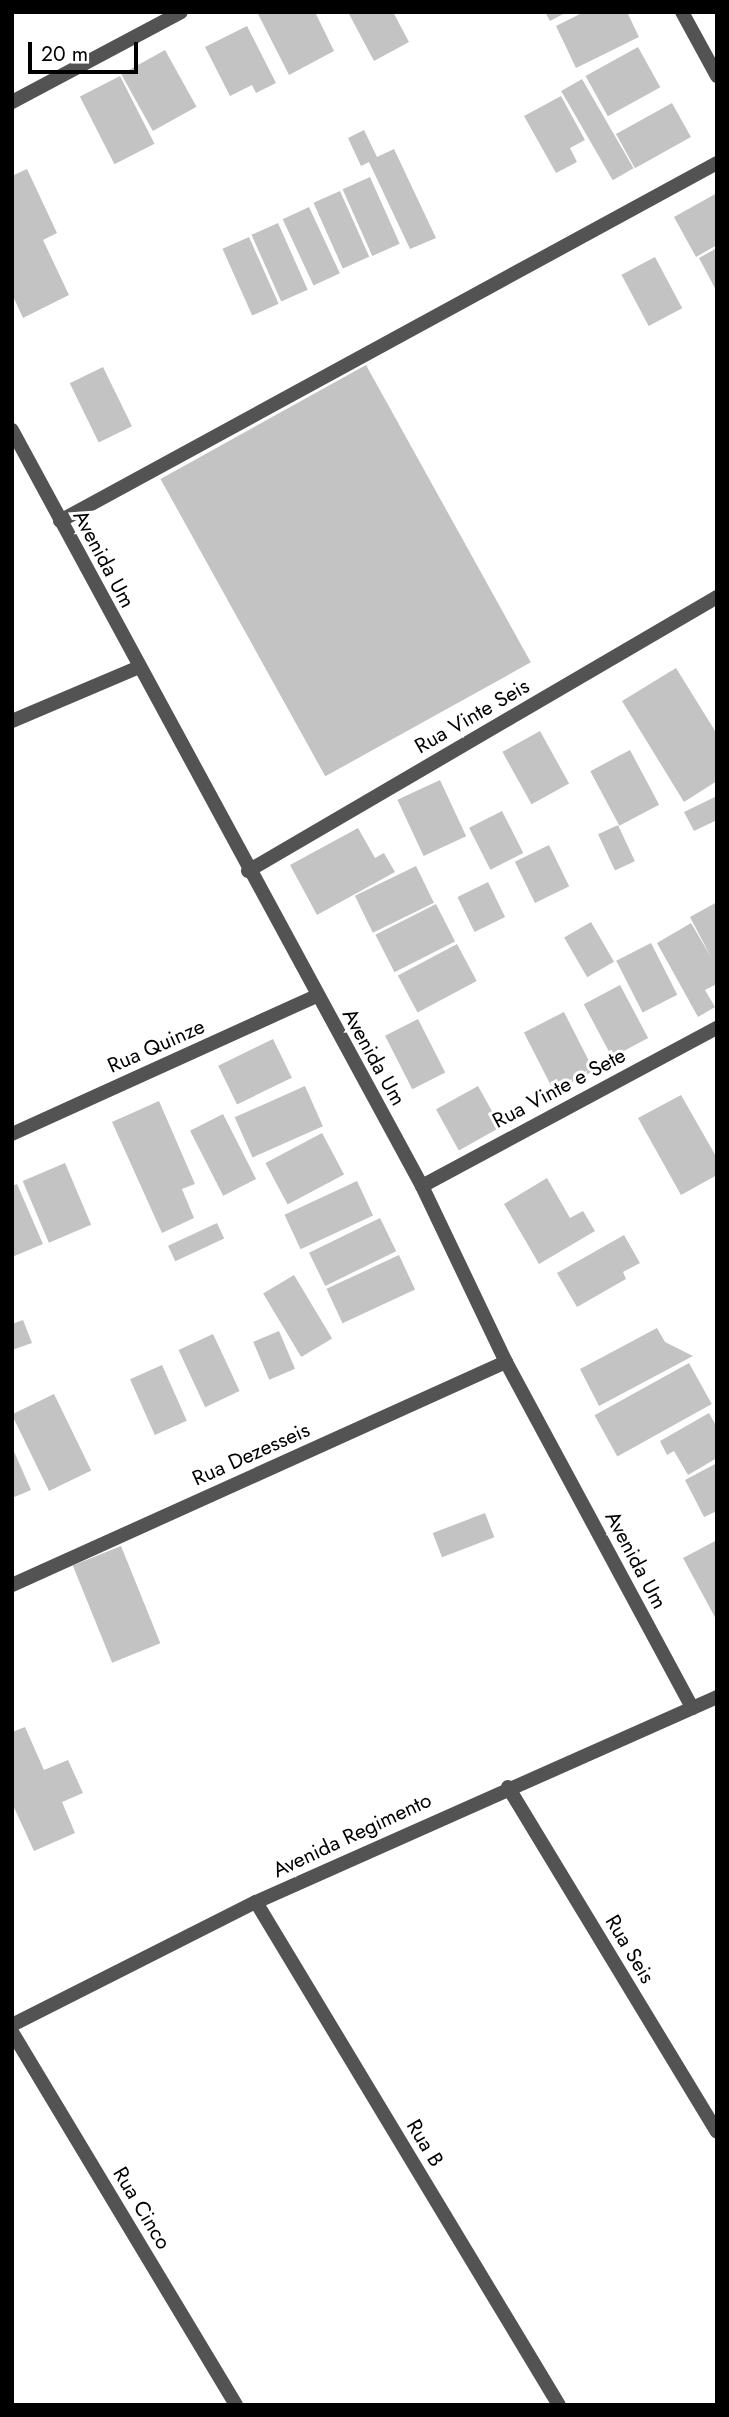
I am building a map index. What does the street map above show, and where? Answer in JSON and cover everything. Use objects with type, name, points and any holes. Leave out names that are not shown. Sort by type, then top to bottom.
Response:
[{"type":"street","points":[[12,102],[181,12]]},
{"type":"street","points":[[682,12],[717,76]]},
{"type":"street","points":[[60,522],[717,163]]},
{"type":"street","name":"Avenida Um","points":[[12,430],[137,667],[422,1186],[506,1362],[691,1708]]},
{"type":"street","name":"Rua Vinte Seis","points":[[248,871],[717,597]]},
{"type":"street","points":[[12,721],[137,667]]},
{"type":"street","name":"Rua Quinze","points":[[12,1134],[316,996]]},
{"type":"street","name":"Rua Vinte e Sete","points":[[422,1186],[717,1028]]},
{"type":"street","name":"Rua Dezesseis","points":[[12,1585],[506,1362]]},
{"type":"street","name":"Avenida Regimento","points":[[12,2025],[256,1902],[508,1787],[717,1697]]},
{"type":"street","name":"Rua Seis","points":[[508,1787],[717,2132]]},
{"type":"street","name":"Rua B","points":[[256,1902],[559,2405]]},
{"type":"street","name":"Rua Cinco","points":[[12,2032],[236,2405]]},
{"type":"building","points":[[315,12],[334,51],[289,75],[258,14]]},
{"type":"building","points":[[348,12],[393,12],[409,42],[374,61]]},
{"type":"building","points":[[545,12],[567,12],[550,21]]},
{"type":"building","points":[[584,12],[627,12],[639,37],[576,68],[556,26]]},
{"type":"building","points":[[247,26],[276,83],[256,93],[252,85],[230,96],[205,47]]},
{"type":"building","points":[[638,47],[660,87],[608,116],[586,76]]},
{"type":"building","points":[[165,50],[197,107],[153,131],[121,74]]},
{"type":"building","points":[[120,76],[155,144],[114,164],[80,96]]},
{"type":"building","points":[[582,79],[634,168],[613,180],[561,91]]},
{"type":"building","points":[[561,96],[585,140],[570,148],[577,162],[556,173],[524,116]]},
{"type":"building","points":[[672,103],[691,137],[635,168],[616,134]]},
{"type":"building","points":[[364,130],[377,157],[394,149],[436,238],[410,249],[369,162],[361,166],[348,138]]},
{"type":"building","points":[[27,169],[57,233],[43,240],[69,295],[23,318],[12,294],[12,176]]},
{"type":"building","points":[[370,177],[400,244],[372,256],[343,189]]},
{"type":"building","points":[[340,191],[369,257],[343,269],[314,203]]},
{"type":"building","points":[[717,193],[717,245],[696,257],[674,217]]},
{"type":"building","points":[[309,207],[340,273],[314,285],[283,219]]},
{"type":"building","points":[[278,223],[308,290],[281,301],[252,235]]},
{"type":"building","points":[[249,237],[279,304],[252,315],[223,249]]},
{"type":"building","points":[[717,248],[717,292],[699,258]]},
{"type":"building","points":[[655,257],[682,308],[649,326],[621,275]]},
{"type":"building","points":[[366,365],[531,662],[325,776],[160,479]]},
{"type":"building","points":[[103,367],[132,426],[99,443],[70,383]]},
{"type":"building","points":[[676,668],[717,734],[717,781],[684,802],[622,701]]},
{"type":"building","points":[[540,731],[569,783],[531,804],[502,752]]},
{"type":"building","points":[[630,750],[659,805],[619,826],[590,771]]},
{"type":"building","points":[[440,780],[466,836],[424,856],[397,800]]},
{"type":"building","points":[[717,796],[717,820],[694,831],[684,812]]},
{"type":"building","points":[[502,811],[523,853],[490,870],[469,828]]},
{"type":"building","points":[[618,825],[635,861],[615,871],[598,834]]},
{"type":"building","points":[[358,828],[375,858],[384,853],[395,872],[317,915],[290,865]]},
{"type":"building","points":[[549,845],[569,886],[535,903],[515,862]]},
{"type":"building","points":[[416,866],[434,903],[373,933],[355,896]]},
{"type":"building","points":[[488,882],[505,917],[475,932],[457,897]]},
{"type":"building","points":[[717,902],[717,984],[705,990],[715,1007],[698,1017],[657,943],[691,923],[711,957],[690,917]]},
{"type":"building","points":[[436,904],[455,941],[394,972],[375,935]]},
{"type":"building","points":[[591,922],[614,962],[587,977],[564,938]]},
{"type":"building","points":[[651,943],[677,995],[643,1012],[616,961]]},
{"type":"building","points":[[457,944],[477,981],[418,1013],[398,975]]},
{"type":"building","points":[[620,985],[648,1038],[612,1057],[584,1004]]},
{"type":"building","points":[[564,1012],[594,1071],[554,1091],[524,1032]]},
{"type":"building","points":[[418,1019],[445,1072],[412,1089],[385,1036]]},
{"type":"building","points":[[273,1039],[292,1078],[237,1104],[218,1066]]},
{"type":"building","points":[[305,1086],[323,1126],[253,1158],[235,1117]]},
{"type":"building","points":[[478,1086],[501,1127],[459,1150],[436,1109]]},
{"type":"building","points":[[681,1095],[717,1158],[717,1175],[681,1195],[638,1118]]},
{"type":"building","points":[[159,1101],[195,1184],[182,1189],[194,1218],[162,1233],[112,1122]]},
{"type":"building","points":[[223,1114],[256,1179],[223,1196],[190,1131]]},
{"type":"building","points":[[322,1133],[344,1174],[288,1205],[265,1163]]},
{"type":"building","points":[[65,1163],[91,1225],[49,1243],[23,1181]]},
{"type":"building","points":[[547,1178],[570,1218],[583,1211],[595,1231],[539,1264],[504,1204]]},
{"type":"building","points":[[357,1181],[373,1215],[301,1249],[284,1215]]},
{"type":"building","points":[[17,1184],[43,1244],[12,1257],[12,1186]]},
{"type":"building","points":[[380,1218],[396,1251],[325,1286],[309,1253]]},
{"type":"building","points":[[217,1223],[224,1238],[175,1261],[168,1246]]},
{"type":"building","points":[[624,1235],[640,1263],[623,1272],[626,1279],[577,1307],[557,1273]]},
{"type":"building","points":[[399,1255],[415,1289],[343,1323],[326,1289]]},
{"type":"building","points":[[294,1275],[332,1338],[301,1357],[263,1294]]},
{"type":"building","points":[[23,1320],[32,1343],[12,1350],[12,1324]]},
{"type":"building","points":[[657,1328],[665,1342],[693,1356],[599,1406],[580,1369]]},
{"type":"building","points":[[279,1331],[295,1369],[269,1380],[253,1342]]},
{"type":"building","points":[[213,1334],[240,1391],[205,1407],[179,1350]]},
{"type":"building","points":[[689,1363],[712,1404],[617,1456],[595,1415]]},
{"type":"building","points":[[162,1365],[187,1421],[155,1435],[130,1379]]},
{"type":"building","points":[[54,1394],[91,1470],[49,1491],[12,1414]]},
{"type":"building","points":[[709,1413],[717,1427],[717,1458],[688,1475],[674,1451],[667,1455],[660,1441]]},
{"type":"building","points":[[12,1447],[31,1490],[12,1498]]},
{"type":"building","points":[[717,1463],[717,1511],[704,1517],[685,1480]]},
{"type":"building","points":[[485,1513],[494,1537],[442,1557],[433,1533]]},
{"type":"building","points":[[717,1540],[717,1621],[683,1558]]},
{"type":"building","points":[[121,1546],[160,1643],[112,1663],[73,1565]]},
{"type":"building","points":[[25,1727],[44,1770],[68,1760],[83,1793],[62,1802],[75,1833],[34,1851],[12,1803],[12,1732]]}]
